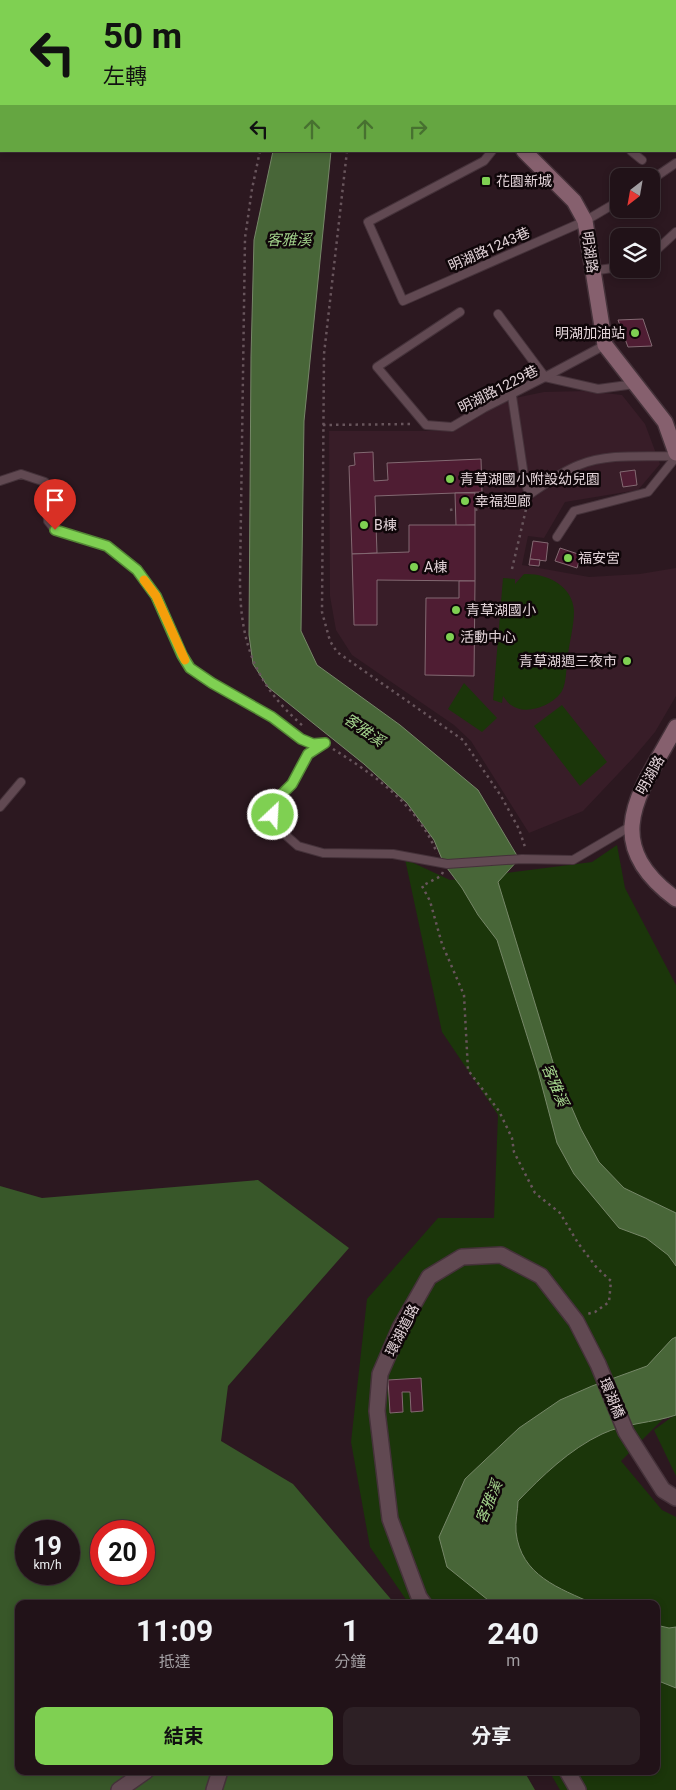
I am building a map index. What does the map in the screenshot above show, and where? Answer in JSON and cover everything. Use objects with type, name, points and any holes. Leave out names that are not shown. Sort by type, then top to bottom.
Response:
[{"type":"street","name":"明湖路","points":[[525,152],[574,201],[585,221],[605,345],[665,422],[676,455]]},
{"type":"street","name":"明湖路","points":[[676,727],[636,800],[631,826],[636,851],[651,878],[676,899]]},
{"type":"street","name":"環湖道路","points":[[421,1600],[390,1519],[377,1411],[380,1374],[400,1328],[429,1277],[462,1257],[501,1255],[541,1276],[576,1321],[598,1364]]},
{"type":"street","name":"環湖橋","points":[[598,1364],[626,1432],[663,1490],[676,1498]]},
{"type":"street","points":[[119,1790],[140,1775]]},
{"type":"street","points":[[214,1790],[219,1775]]},
{"type":"street","points":[[569,1775],[578,1790]]},
{"type":"lane","name":"明湖路1243巷","points":[[491,152],[484,161],[368,222],[403,301],[585,221],[610,206]]},
{"type":"lane","points":[[632,152],[642,160]]},
{"type":"lane","points":[[660,174],[676,163]]},
{"type":"lane","points":[[660,247],[676,232]]},
{"type":"lane","points":[[592,271],[610,268]]},
{"type":"lane","points":[[421,419],[377,367],[460,312]]},
{"type":"lane","points":[[498,314],[545,377],[605,345]]},
{"type":"lane","name":"明湖路1229巷","points":[[421,419],[426,425],[452,427],[484,408],[512,396],[545,377],[598,389],[637,384]]},
{"type":"lane","points":[[512,396],[524,476],[529,495],[551,479],[580,464],[613,458],[676,455]]},
{"type":"lane","points":[[557,537],[574,511],[648,492],[676,455]]},
{"type":"lane","points":[[0,481],[21,474],[45,482],[48,521],[55,530],[107,546],[137,570],[156,596],[182,655],[190,668],[212,683],[272,717],[301,739],[313,744],[325,743]]},
{"type":"lane","points":[[325,743],[308,754],[292,784],[276,800],[273,815],[281,831],[298,846],[323,853],[393,854],[443,863],[525,859],[573,860],[631,826]]},
{"type":"lane","points":[[0,807],[21,782]]},
{"type":"path","points":[[260,152],[245,238],[241,621],[251,657],[260,678],[291,715],[325,743],[368,773],[413,812],[432,841],[443,863],[441,876],[422,886],[430,901],[442,944],[464,995],[468,1070],[499,1110],[512,1138],[514,1152],[535,1193],[560,1213],[587,1255],[611,1281],[609,1302],[595,1312],[576,1321]]},
{"type":"path","points":[[347,152],[324,354],[322,612],[330,641],[337,652],[351,664],[463,740],[501,796],[519,830],[526,846],[525,859]]},
{"type":"path","points":[[323,425],[412,424],[421,419]]},
{"type":"path","points":[[475,510],[529,495],[512,569]]},
{"type":"path","points":[[450,510],[456,509]]},
{"type":"shaded area","name":"青草湖國小","points":[[587,391],[622,395],[645,424],[660,464],[638,490],[565,502],[544,538],[528,536],[522,565],[589,577],[640,574],[676,568],[676,696],[655,732],[583,811],[529,833],[471,741],[454,725],[352,655],[336,630],[330,596],[329,431],[447,431],[515,398],[544,392]]},
{"type":"shaded area","points":[[524,574],[533,574],[550,579],[564,588],[573,602],[574,611],[566,678],[562,691],[546,705],[524,710],[511,705],[503,696],[502,703],[493,700],[503,578],[515,579],[515,584]]},
{"type":"shaded area","points":[[464,683],[497,718],[482,732],[448,709]]},
{"type":"shaded area","points":[[562,705],[607,762],[580,786],[534,726]]},
{"type":"shaded area","points":[[617,845],[625,888],[676,985],[676,1406],[621,1461],[662,1510],[676,1517],[676,1790],[560,1790],[551,1775],[660,1775],[660,1600],[406,1600],[370,1547],[351,1442],[367,1299],[438,1218],[494,1218],[498,1115],[442,1032],[405,859],[450,880],[592,862]]},
{"type":"shaded area","points":[[258,1180],[349,1248],[228,1386],[221,1441],[293,1484],[392,1600],[15,1600],[15,1775],[526,1775],[535,1790],[0,1790],[0,1186],[42,1198]]},
{"type":"shaded area","points":[[676,1414],[676,1476],[654,1430]]},
{"type":"water","name":"客雅溪","points":[[273,152],[331,152],[304,421],[301,631],[317,665],[400,725],[478,790],[519,859],[498,882],[555,1069],[581,1129],[599,1162],[624,1188],[676,1213],[676,1266],[668,1255],[646,1238],[619,1228],[574,1174],[557,1143],[538,1071],[497,940],[444,864],[434,840],[407,803],[364,764],[268,687],[253,664],[249,635],[251,357],[254,240]]},
{"type":"water","name":"客雅溪","points":[[676,1337],[676,1415],[611,1430],[590,1440],[557,1464],[518,1501],[516,1532],[519,1547],[525,1560],[544,1579],[585,1600],[488,1600],[447,1567],[439,1537],[465,1479],[519,1428],[560,1400],[647,1366]]},
{"type":"water","points":[[660,1626],[676,1627],[676,1688],[660,1682]]},
{"type":"building","name":"明湖加油站","points":[[643,319],[652,346],[628,347],[618,320]]},
{"type":"building","name":"B棟","points":[[373,452],[374,481],[388,480],[387,463],[481,459],[482,492],[375,496],[377,553],[352,554],[349,466],[355,465],[354,453]]},
{"type":"building","points":[[635,470],[637,485],[623,487],[620,472]]},
{"type":"building","name":"幸福迴廊","points":[[455,493],[475,493],[475,525],[456,526]]},
{"type":"building","name":"A棟","points":[[409,525],[475,525],[475,581],[377,580],[377,625],[354,625],[352,554],[409,552]]},
{"type":"building","points":[[533,541],[548,543],[546,561],[530,559]]},
{"type":"building","name":"福安宮","points":[[560,548],[581,555],[577,568],[555,561]]},
{"type":"building","points":[[530,559],[540,560],[539,566],[529,565]]},
{"type":"building","name":"活動中心","points":[[459,581],[475,581],[474,676],[425,675],[426,598],[459,598]]},
{"type":"building","points":[[421,1378],[423,1411],[411,1412],[410,1392],[402,1392],[403,1412],[390,1413],[388,1380]]},
{"type":"slow traffic","points":[[144,580],[156,596],[185,660]]},
{"type":"place","name":"花園新城","points":[[486,181]]},
{"type":"place","name":"明湖加油站","points":[[635,333]]},
{"type":"place","name":"青草湖國小附設幼兒園","points":[[450,479]]},
{"type":"place","name":"幸福迴廊","points":[[465,501]]},
{"type":"place","name":"B棟","points":[[364,525]]},
{"type":"place","name":"福安宮","points":[[568,558]]},
{"type":"place","name":"A棟","points":[[414,567]]},
{"type":"place","name":"青草湖國小","points":[[456,610]]},
{"type":"place","name":"活動中心","points":[[450,637]]},
{"type":"place","name":"青草湖週三夜市","points":[[627,661]]},
{"type":"route","points":[[55,530],[107,546],[137,570],[156,596],[170,630],[190,668],[212,683],[272,717],[301,739],[313,744],[325,743],[308,754],[292,784],[276,800],[273,815]]}]
